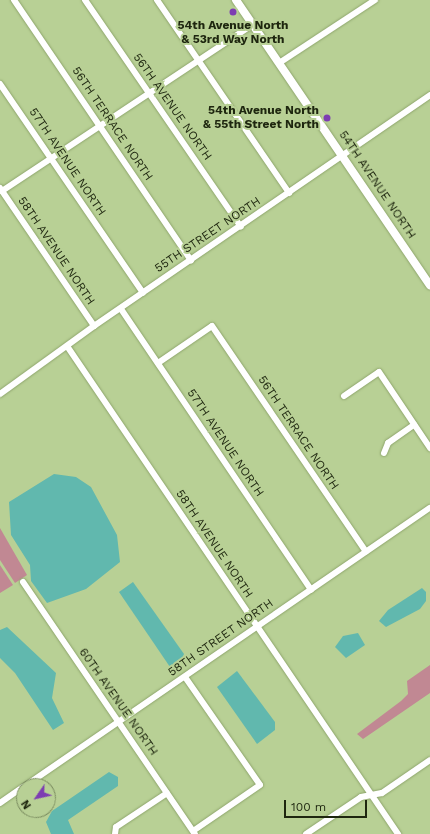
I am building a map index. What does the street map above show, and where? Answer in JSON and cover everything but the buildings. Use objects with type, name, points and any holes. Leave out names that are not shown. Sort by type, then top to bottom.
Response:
[{"type":"main road","name":"54TH AVENUE NORTH","points":[[236,0],[430,285]]},
{"type":"street","name":"56TH TERRACE NORTH","points":[[14,0],[191,260]]},
{"type":"street","name":"56TH AVENUE NORTH","points":[[85,0],[241,227]]},
{"type":"street","points":[[157,0],[289,193]]},
{"type":"street","points":[[279,63],[375,0]]},
{"type":"street","points":[[1,189],[149,94],[253,24]]},
{"type":"street","name":"57TH AVENUE NORTH","points":[[0,84],[142,293]]},
{"type":"street","name":"55TH STREET NORTH","points":[[0,394],[94,326],[343,158],[430,95]]},
{"type":"street","name":"58TH AVENUE NORTH","points":[[1,189],[94,326]]},
{"type":"street","name":"57TH AVENUE NORTH","points":[[121,308],[311,590]]},
{"type":"street","name":"56TH TERRACE NORTH","points":[[158,363],[212,326],[366,552]]},
{"type":"street","name":"58TH AVENUE NORTH","points":[[67,346],[398,834]]},
{"type":"street","points":[[344,396],[379,372],[430,448]]},
{"type":"street","points":[[384,453],[388,443],[414,425]]},
{"type":"street","name":"58TH STREET NORTH","points":[[36,778],[120,722],[430,508]]},
{"type":"street","name":"60TH AVENUE NORTH","points":[[23,582],[194,832]]},
{"type":"street","points":[[185,677],[260,785],[194,832]]},
{"type":"street","points":[[306,834],[361,797],[372,796],[430,760]]},
{"type":"street","name":"58TH STREET NORTH","points":[[0,803],[16,792]]},
{"type":"street","points":[[115,834],[116,827],[168,793]]},
{"type":"shaded area","points":[[0,528],[27,575],[15,583],[0,560]]},
{"type":"shaded area","points":[[0,565],[13,585],[0,593]]},
{"type":"shaded area","points":[[430,665],[430,693],[363,739],[357,734],[401,701],[408,694],[407,681]]},
{"type":"water","points":[[54,474],[76,477],[91,487],[117,535],[120,562],[86,589],[47,603],[31,581],[30,565],[11,535],[9,502]]},
{"type":"water","points":[[133,582],[184,654],[180,663],[170,667],[119,592]]},
{"type":"water","points":[[422,588],[426,592],[426,601],[420,609],[386,627],[379,621],[388,610]]},
{"type":"water","points":[[7,627],[56,673],[52,698],[64,723],[53,730],[15,673],[0,658],[0,630]]},
{"type":"water","points":[[358,633],[365,645],[346,658],[335,647],[343,636]]},
{"type":"water","points":[[237,671],[275,722],[275,730],[257,744],[217,687]]},
{"type":"water","points":[[109,772],[118,777],[118,786],[68,820],[74,834],[51,834],[46,822],[48,818],[56,818],[56,808]]},
{"type":"place","name":"54th Avenue North & 53rd Way North","points":[[233,12]]},
{"type":"place","name":"54th Avenue North & 55th Street North","points":[[327,118]]}]
